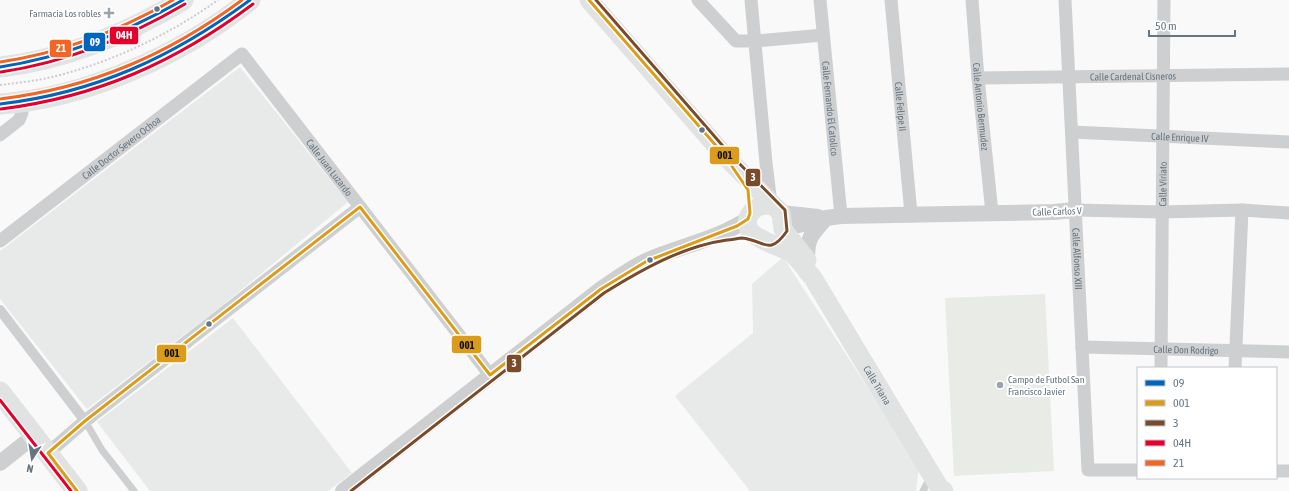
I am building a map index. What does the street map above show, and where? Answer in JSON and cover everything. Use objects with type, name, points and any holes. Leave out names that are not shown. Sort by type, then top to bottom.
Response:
[{"type":"main road","points":[[0,67],[38,60],[98,42],[138,25],[183,0]]},
{"type":"main road","points":[[4,104],[89,86],[143,65],[193,40],[220,23],[250,0]]},
{"type":"main road","points":[[595,2],[724,156],[779,216],[807,260],[813,278]]},
{"type":"main road","points":[[724,156],[748,190],[749,230],[761,239],[791,253],[813,278]]},
{"type":"main road","points":[[749,216],[760,206],[779,216]]},
{"type":"main road","points":[[761,239],[776,238],[779,216]]},
{"type":"main road","name":"Calle Triana","points":[[813,278],[932,474],[944,491]]},
{"type":"main road","points":[[0,392],[77,491]]},
{"type":"street","points":[[698,0],[736,41],[756,41],[823,35]]},
{"type":"street","points":[[751,0],[756,41],[766,163],[779,216]]},
{"type":"street","name":"Calle Fernando El Catolico","points":[[820,0],[833,217]]},
{"type":"street","name":"Calle Felipe II","points":[[891,0],[911,214]]},
{"type":"street","name":"Calle Antonio Bermudez","points":[[972,0],[978,78],[992,213]]},
{"type":"street","name":"Calle Alfonso XIII","points":[[1066,0],[1088,470],[1137,470]]},
{"type":"street","name":"Calle Viriato","points":[[1161,367],[1164,0]]},
{"type":"street","name":"Calle Juan Luzardo","points":[[242,54],[490,375]]},
{"type":"street","name":"Calle Doctor Severo Ochoa","points":[[0,241],[242,54]]},
{"type":"street","name":"Calle Cardenal Cisneros","points":[[978,78],[1289,74]]},
{"type":"street","points":[[0,135],[19,120],[22,113],[18,107],[4,104]]},
{"type":"street","name":"Calle Enrique IV","points":[[1072,132],[1289,142]]},
{"type":"street","points":[[48,453],[85,422],[360,207]]},
{"type":"street","name":"Calle Carlos V","points":[[779,216],[833,217],[1075,210],[1162,212],[1242,210],[1289,213]]},
{"type":"street","points":[[1235,367],[1242,210]]},
{"type":"street","points":[[343,491],[600,289],[647,260],[714,236],[737,226],[749,216]]},
{"type":"street","points":[[807,260],[807,243],[811,235],[833,217]]},
{"type":"street","points":[[714,236],[743,233],[761,239]]},
{"type":"street","points":[[0,310],[85,422]]},
{"type":"street","name":"Calle Don Rodrigo","points":[[1082,347],[1289,352]]},
{"type":"street","points":[[0,463],[34,436]]},
{"type":"street","points":[[1277,471],[1289,471]]},
{"type":"lane","points":[[85,422],[102,450],[134,491]]},
{"type":"lane","points":[[923,491],[932,474]]},
{"type":"shaded area","points":[[240,67],[348,202],[223,305],[87,409],[0,299],[0,251]]},
{"type":"shaded area","points":[[783,257],[919,467],[916,491],[750,491],[675,396],[753,333],[752,284]]},
{"type":"shaded area","name":"Campo de Futbol San Francisco Javier","points":[[1045,294],[1054,471],[954,476],[945,298]]},
{"type":"shaded area","points":[[233,318],[352,473],[328,491],[150,491],[97,422]]},
{"type":"transit line","name":"21","points":[[0,62],[68,47],[132,22],[173,0]]},
{"type":"transit line","name":"09","points":[[0,67],[48,57],[94,42],[139,23],[183,0]]},
{"type":"transit line","name":"21","points":[[0,99],[66,87],[127,66],[157,53],[186,37],[214,20],[242,0]]},
{"type":"transit line","name":"09","points":[[0,104],[35,99],[68,91],[101,81],[132,69],[192,39],[250,0]]},
{"type":"transit line","name":"001","points":[[77,491],[48,453],[85,421],[360,207],[490,375],[601,289],[647,261],[737,226],[748,219],[750,213],[748,190],[725,156],[589,0]]},
{"type":"transit line","name":"3","points":[[351,491],[604,293],[618,284],[663,260],[694,248],[711,243],[742,238],[771,245],[781,239],[787,231],[785,210],[729,153],[596,0]]},
{"type":"transit line","name":"04H","points":[[1,72],[50,62],[96,47],[141,28],[185,4]]},
{"type":"transit line","name":"04H","points":[[1,109],[70,96],[103,86],[134,74],[165,60],[195,43],[224,25],[253,4]]},
{"type":"transit line","name":"04H","points":[[0,400],[71,491]]},
{"type":"place","name":"Farmacia Los robles","points":[[109,13]]},
{"type":"place","name":"Campo de Futbol San Francisco Javier","points":[[1000,385]]}]
